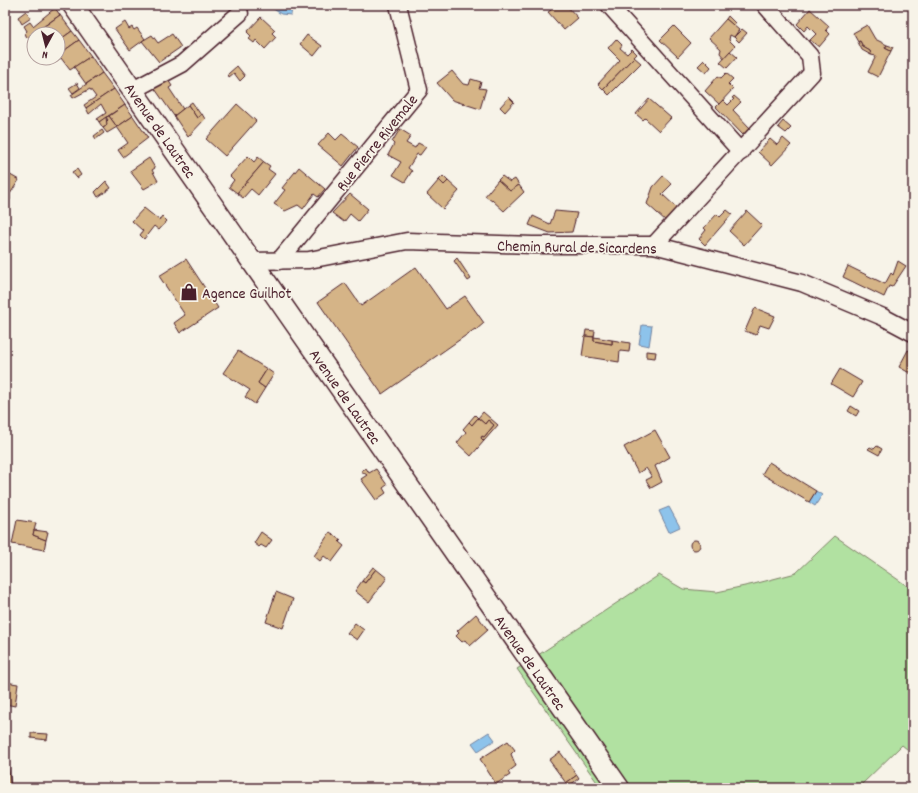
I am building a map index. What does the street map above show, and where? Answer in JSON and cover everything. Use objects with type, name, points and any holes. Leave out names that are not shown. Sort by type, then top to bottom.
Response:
[{"type":"main road","name":"Avenue de Lautrec","points":[[74,5],[619,788]]},
{"type":"street","name":"Rue Pierre Rivemale","points":[[279,261],[418,90],[398,5]]},
{"type":"street","points":[[609,5],[741,152]]},
{"type":"street","points":[[654,244],[741,152],[812,73],[810,56],[765,5]]},
{"type":"street","points":[[134,90],[182,64],[240,13]]},
{"type":"street","name":"Chemin Rural de Sicardens","points":[[252,261],[309,260],[407,241],[532,245],[654,244],[802,283],[883,317],[913,333]]},
{"type":"green space","points":[[835,536],[913,590],[913,754],[902,745],[858,788],[601,788],[517,669],[659,575],[683,589],[717,592],[754,584],[796,573]]},
{"type":"water","points":[[274,5],[292,7],[291,15],[281,14],[272,8]]},
{"type":"water","points":[[642,325],[652,326],[649,346],[639,344]]},
{"type":"water","points":[[816,491],[822,495],[815,506],[809,502]]},
{"type":"water","points":[[669,507],[680,527],[669,532],[659,511]]},
{"type":"water","points":[[489,732],[495,740],[478,751],[472,743]]},
{"type":"building","points":[[546,5],[566,5],[578,18],[564,30],[548,12],[551,10]]},
{"type":"building","points":[[55,8],[60,15],[44,26],[33,26]]},
{"type":"building","points":[[810,9],[829,26],[826,30],[830,34],[819,47],[810,40],[816,34],[808,26],[804,31],[797,24]]},
{"type":"building","points":[[26,11],[31,18],[22,24],[18,17]]},
{"type":"building","points":[[60,15],[72,31],[66,35],[66,26],[45,26]]},
{"type":"building","points":[[728,16],[735,23],[734,26],[726,19]]},
{"type":"building","points":[[261,17],[275,30],[272,33],[276,37],[265,49],[256,40],[254,43],[249,39],[251,36],[247,32]]},
{"type":"building","points":[[726,19],[739,30],[734,37],[730,35],[729,40],[735,46],[724,58],[720,53],[721,49],[709,38]]},
{"type":"building","points":[[30,22],[33,26],[26,26],[26,29],[24,26]]},
{"type":"building","points":[[125,22],[129,29],[132,27],[134,30],[137,28],[145,39],[130,50],[115,29]]},
{"type":"building","points":[[867,25],[875,39],[887,45],[885,48],[891,51],[878,77],[868,72],[876,56],[871,55],[870,51],[863,47],[860,41],[858,42],[853,33]]},
{"type":"building","points":[[674,26],[691,43],[678,57],[660,40]]},
{"type":"building","points":[[742,29],[747,33],[739,42],[734,37]]},
{"type":"building","points":[[72,31],[79,40],[66,49],[66,35]]},
{"type":"building","points":[[172,34],[181,47],[159,62],[142,41],[152,35],[158,43]]},
{"type":"building","points":[[307,35],[322,46],[314,56],[300,44]]},
{"type":"building","points":[[616,39],[622,45],[620,48],[627,54],[632,49],[637,54],[603,89],[598,84],[620,60],[608,48]]},
{"type":"building","points":[[79,40],[91,56],[70,70],[66,65],[66,49]]},
{"type":"building","points":[[860,41],[863,47],[870,51],[871,55],[862,50],[858,42]]},
{"type":"building","points":[[887,45],[893,47],[891,51],[885,48]]},
{"type":"building","points":[[730,51],[737,57],[727,68],[720,62]]},
{"type":"building","points":[[91,56],[102,73],[86,84],[74,67]]},
{"type":"building","points":[[634,57],[641,63],[609,95],[603,89]]},
{"type":"building","points":[[704,60],[711,67],[706,73],[698,66]]},
{"type":"building","points":[[237,66],[245,76],[240,81],[234,73],[229,77],[228,74]]},
{"type":"building","points":[[452,71],[463,84],[469,85],[471,79],[481,82],[479,88],[486,89],[480,109],[452,100],[437,83]]},
{"type":"building","points":[[102,73],[114,89],[86,108],[84,105],[96,97],[90,89],[73,98],[71,95]]},
{"type":"building","points":[[726,73],[733,79],[728,84],[733,89],[719,104],[705,91],[718,76],[721,78]]},
{"type":"building","points":[[166,77],[172,86],[169,88],[183,109],[174,116],[153,86]]},
{"type":"building","points":[[77,83],[80,88],[73,93],[69,88]]},
{"type":"building","points":[[114,89],[125,105],[99,122],[97,119],[106,113],[101,104],[89,114],[86,108]]},
{"type":"building","points":[[734,96],[741,102],[733,110],[750,128],[744,136],[716,107],[723,100],[728,105],[734,99],[732,98]]},
{"type":"building","points":[[509,97],[514,102],[505,112],[500,107]]},
{"type":"building","points":[[649,99],[671,118],[659,131],[645,118],[643,120],[636,114]]},
{"type":"building","points":[[192,102],[201,115],[197,118],[188,105]]},
{"type":"building","points":[[237,104],[256,121],[225,156],[206,139]]},
{"type":"building","points":[[125,105],[133,116],[117,127],[109,116]]},
{"type":"building","points":[[188,105],[197,118],[202,114],[205,119],[188,137],[174,116]]},
{"type":"building","points":[[109,116],[117,127],[107,133],[103,128],[107,125],[106,122],[108,120],[106,117]]},
{"type":"building","points":[[133,116],[148,138],[123,157],[118,150],[128,143],[117,127]]},
{"type":"building","points":[[106,117],[107,125],[103,128],[99,122]]},
{"type":"building","points":[[783,121],[791,128],[786,133],[778,127]]},
{"type":"building","points":[[400,129],[411,136],[406,143],[415,148],[418,143],[426,147],[420,155],[417,154],[408,168],[412,171],[405,182],[393,175],[401,162],[388,155],[394,144],[392,142]]},
{"type":"building","points":[[102,130],[104,133],[96,139],[94,136]]},
{"type":"building","points":[[329,133],[336,140],[342,134],[358,147],[343,166],[318,145]]},
{"type":"building","points":[[783,138],[791,145],[772,165],[758,152],[770,139],[777,145]]},
{"type":"building","points":[[248,156],[254,162],[258,157],[264,162],[237,193],[229,187],[234,180],[230,176]]},
{"type":"building","points":[[149,158],[155,168],[152,170],[158,181],[144,189],[130,171]]},
{"type":"building","points":[[264,162],[270,166],[268,169],[275,174],[258,195],[251,189],[243,198],[237,193]]},
{"type":"building","points":[[299,167],[325,189],[318,197],[314,194],[303,209],[298,205],[285,211],[274,204],[285,190],[282,188]]},
{"type":"building","points":[[77,169],[81,175],[77,178],[72,172]]},
{"type":"building","points":[[5,172],[19,180],[10,194],[10,200],[5,200]]},
{"type":"building","points":[[443,176],[448,181],[444,185],[439,180]]},
{"type":"building","points":[[502,176],[510,182],[515,179],[519,185],[510,191],[498,180]]},
{"type":"building","points":[[663,176],[672,184],[662,194],[678,209],[666,221],[647,204],[653,187]]},
{"type":"building","points":[[439,180],[444,185],[448,181],[459,191],[443,209],[427,194]]},
{"type":"building","points":[[498,180],[510,191],[519,185],[524,192],[504,211],[485,196]]},
{"type":"building","points":[[106,181],[111,188],[98,197],[95,192]]},
{"type":"building","points":[[350,194],[368,209],[358,221],[350,214],[344,222],[332,213]]},
{"type":"building","points":[[144,208],[159,220],[162,216],[167,221],[159,230],[154,226],[144,239],[140,235],[143,231],[132,221]]},
{"type":"building","points":[[727,210],[732,214],[705,245],[699,239],[706,230],[704,228],[717,214],[720,217]]},
{"type":"building","points":[[555,211],[577,213],[572,232],[550,233],[529,225],[533,216],[550,224]]},
{"type":"building","points":[[747,211],[762,225],[744,245],[729,231]]},
{"type":"building","points":[[457,258],[471,279],[468,281],[454,261]]},
{"type":"building","name":"Agence Guilhot","points":[[186,259],[218,308],[180,333],[174,323],[185,315],[159,276]]},
{"type":"building","points":[[898,261],[906,266],[892,287],[889,286],[884,297],[843,277],[848,266],[885,284],[891,273],[893,275]]},
{"type":"building","points":[[416,267],[446,309],[465,296],[484,323],[382,394],[318,302],[345,283],[361,306]]},
{"type":"building","points":[[755,308],[775,316],[769,328],[760,325],[756,335],[745,331]]},
{"type":"building","points":[[586,330],[595,331],[594,337],[585,336]]},
{"type":"building","points":[[585,336],[594,337],[594,341],[612,344],[612,340],[630,343],[629,352],[620,351],[619,362],[582,356]]},
{"type":"building","points":[[594,337],[612,340],[612,344],[594,341]]},
{"type":"building","points":[[908,350],[913,353],[913,375],[899,367]]},
{"type":"building","points":[[238,351],[267,369],[258,383],[265,388],[255,404],[245,397],[250,390],[223,373]]},
{"type":"building","points":[[646,351],[656,352],[655,358],[646,357]]},
{"type":"building","points":[[267,369],[274,374],[265,388],[258,383]]},
{"type":"building","points":[[840,369],[862,382],[853,397],[831,384]]},
{"type":"building","points":[[851,406],[859,411],[856,416],[848,411]]},
{"type":"building","points":[[483,412],[498,425],[484,441],[481,438],[482,436],[484,437],[494,425],[488,420],[485,424],[478,418]]},
{"type":"building","points":[[475,415],[478,418],[472,425],[469,422]]},
{"type":"building","points":[[478,418],[485,424],[488,420],[494,425],[484,437],[482,436],[481,438],[484,441],[471,456],[457,443],[466,432],[463,429],[469,422],[472,425]]},
{"type":"building","points":[[655,430],[670,457],[655,466],[662,482],[651,488],[646,480],[652,477],[646,468],[638,473],[624,447]]},
{"type":"building","points":[[877,446],[882,449],[879,455],[868,449],[870,447],[874,449]]},
{"type":"building","points":[[769,462],[816,491],[809,502],[762,474]]},
{"type":"building","points":[[366,468],[369,473],[376,469],[387,485],[383,488],[386,493],[376,500],[361,479],[367,475],[361,471]]},
{"type":"building","points":[[17,520],[36,523],[33,535],[46,540],[44,550],[12,544]]},
{"type":"building","points":[[34,530],[48,532],[46,540],[33,535]]},
{"type":"building","points":[[261,532],[272,540],[266,548],[261,545],[259,547],[254,543]]},
{"type":"building","points":[[330,532],[341,540],[339,542],[344,546],[332,562],[324,556],[320,561],[314,556]]},
{"type":"building","points":[[693,540],[697,540],[699,541],[699,549],[693,550],[690,547],[690,543]]},
{"type":"building","points":[[373,567],[376,569],[365,583],[362,581]]},
{"type":"building","points":[[376,569],[387,578],[369,602],[355,591],[362,581],[365,583]]},
{"type":"building","points":[[276,592],[293,599],[283,628],[266,622]]},
{"type":"building","points":[[476,614],[488,630],[470,646],[465,640],[462,642],[456,636],[459,633],[457,631]]},
{"type":"building","points":[[355,623],[364,630],[357,640],[347,633]]},
{"type":"building","points":[[5,682],[18,684],[15,706],[5,704]]},
{"type":"building","points":[[31,733],[48,734],[47,740],[31,738]]},
{"type":"building","points":[[508,741],[515,750],[511,754],[516,766],[508,772],[510,775],[496,784],[480,759]]},
{"type":"building","points":[[6,744],[11,788],[5,788]]},
{"type":"building","points":[[560,752],[577,775],[566,783],[549,760]]},
{"type":"building","points":[[577,775],[579,778],[569,786],[566,783]]},
{"type":"place","name":"Agence Guilhot","points":[[189,292]]}]
